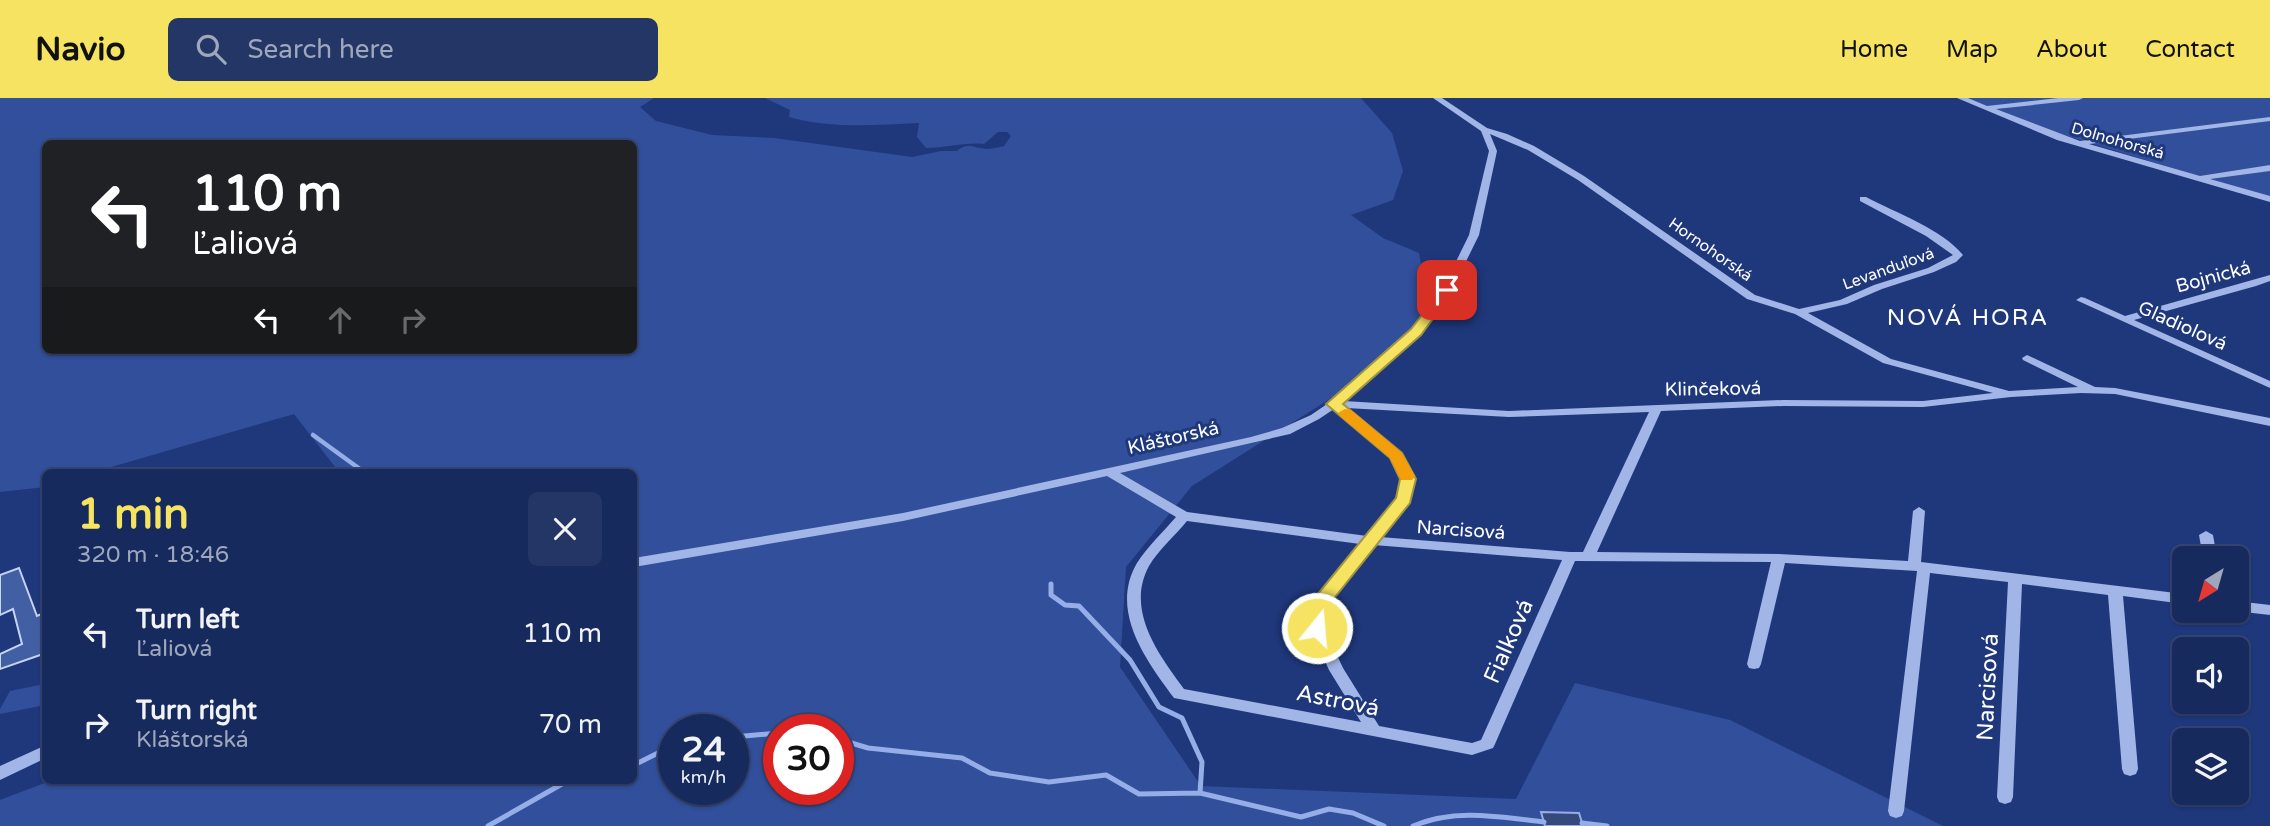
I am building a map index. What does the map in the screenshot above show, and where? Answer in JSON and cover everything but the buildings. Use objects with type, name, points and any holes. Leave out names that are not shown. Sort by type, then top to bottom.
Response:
[{"type":"street","points":[[1437,98],[1484,130]]},
{"type":"street","name":"Dolnohorská","points":[[1961,98],[1983,109],[2078,143],[2270,200]]},
{"type":"street","points":[[1983,109],[2079,98]]},
{"type":"street","points":[[2078,143],[2270,119]]},
{"type":"street","name":"Hornohorská","points":[[1484,130],[1531,148],[1581,178],[1751,296],[1799,312],[1886,361],[2011,394]]},
{"type":"street","name":"Kláštorská","points":[[637,562],[904,517],[1111,473],[1286,431],[1315,417],[1334,404],[1416,332],[1447,290],[1474,234],[1492,161],[1493,150],[1484,130]]},
{"type":"street","points":[[2199,178],[2270,169]]},
{"type":"street","name":"Levanduľová","points":[[1799,312],[1843,302],[1878,287],[1931,270],[1958,255],[1955,249],[1863,199]]},
{"type":"street","name":"Bojnická","points":[[2126,319],[2157,308],[2237,290],[2270,278]]},
{"type":"street","name":"Gladiolová","points":[[2081,300],[2270,384]]},
{"type":"street","name":"Klinčeková","points":[[2027,358],[2093,389]]},
{"type":"street","name":"Klinčeková","points":[[1334,404],[1509,414],[1657,407],[1923,404],[2011,394],[2093,389],[2270,422]]},
{"type":"street","points":[[1334,404],[1397,456],[1408,479],[1404,499],[1323,599],[1317,628],[1336,670],[1374,730]]},
{"type":"street","points":[[1588,556],[1657,407]]},
{"type":"street","name":"Narcisová","points":[[1111,473],[1184,516],[1372,541],[1570,556],[1779,558],[1919,567],[2172,597]]},
{"type":"street","points":[[1896,811],[1919,567],[1919,511]]},
{"type":"street","name":"Astrová","points":[[1184,516],[1141,569],[1133,597],[1137,628],[1154,661],[1179,694],[1472,749],[1487,744]]},
{"type":"street","points":[[2206,535],[2208,546]]},
{"type":"street","name":"Fialková","points":[[1487,744],[1570,556]]},
{"type":"street","points":[[1754,664],[1779,558]]},
{"type":"street","name":"Narcisová","points":[[2005,797],[2015,579]]},
{"type":"street","points":[[2115,590],[2130,769]]},
{"type":"street","points":[[2249,608],[2270,610]]},
{"type":"street","points":[[0,772],[42,753]]},
{"type":"shaded area","points":[[0,98],[654,98],[640,107],[656,121],[712,135],[774,138],[912,157],[941,151],[957,151],[968,146],[986,149],[1004,146],[1011,136],[1007,132],[998,132],[984,144],[926,148],[917,137],[919,123],[853,125],[805,121],[789,117],[790,110],[765,98],[1361,98],[1392,133],[1403,171],[1393,200],[1351,215],[1383,238],[1419,253],[1422,270],[1448,274],[1428,311],[1363,378],[1192,486],[1126,567],[1120,667],[1201,786],[1516,799],[1575,683],[1730,720],[1943,826],[0,826],[0,800],[42,784],[637,784],[637,469],[337,469],[294,414],[104,469],[42,469],[42,487],[0,492]]},
{"type":"shaded area","points":[[1968,98],[2270,98],[2270,198],[2028,124]]},
{"type":"shaded area","points":[[42,685],[42,706],[0,714],[10,691]]},
{"type":"shaded area","points":[[1541,812],[1579,813],[1583,826],[1545,826]]},
{"type":"waterway","points":[[313,435],[360,469]]},
{"type":"waterway","points":[[1051,584],[1051,595],[1065,605],[1079,606],[1130,660],[1159,707],[1182,718],[1202,762],[1200,793]]},
{"type":"waterway","points":[[749,736],[763,734]]},
{"type":"waterway","points":[[854,744],[868,748],[962,758],[990,773],[1049,782],[1106,775],[1139,794],[1200,793]]},
{"type":"waterway","points":[[637,764],[658,753]]},
{"type":"waterway","points":[[488,826],[562,784]]},
{"type":"waterway","points":[[1200,793],[1301,817],[1329,809],[1353,813],[1384,826]]},
{"type":"waterway","points":[[1413,826],[1445,817],[1478,815],[1544,822]]},
{"type":"waterway","points":[[1582,823],[1607,826]]},
{"type":"slow traffic","points":[[1345,413],[1397,456],[1407,476]]},
{"type":"district","name":"NOVÁ HORA","points":[[1968,317]]},
{"type":"route","points":[[1317,628],[1323,599],[1404,499],[1408,479],[1397,456],[1334,404],[1416,332],[1447,290]]}]
